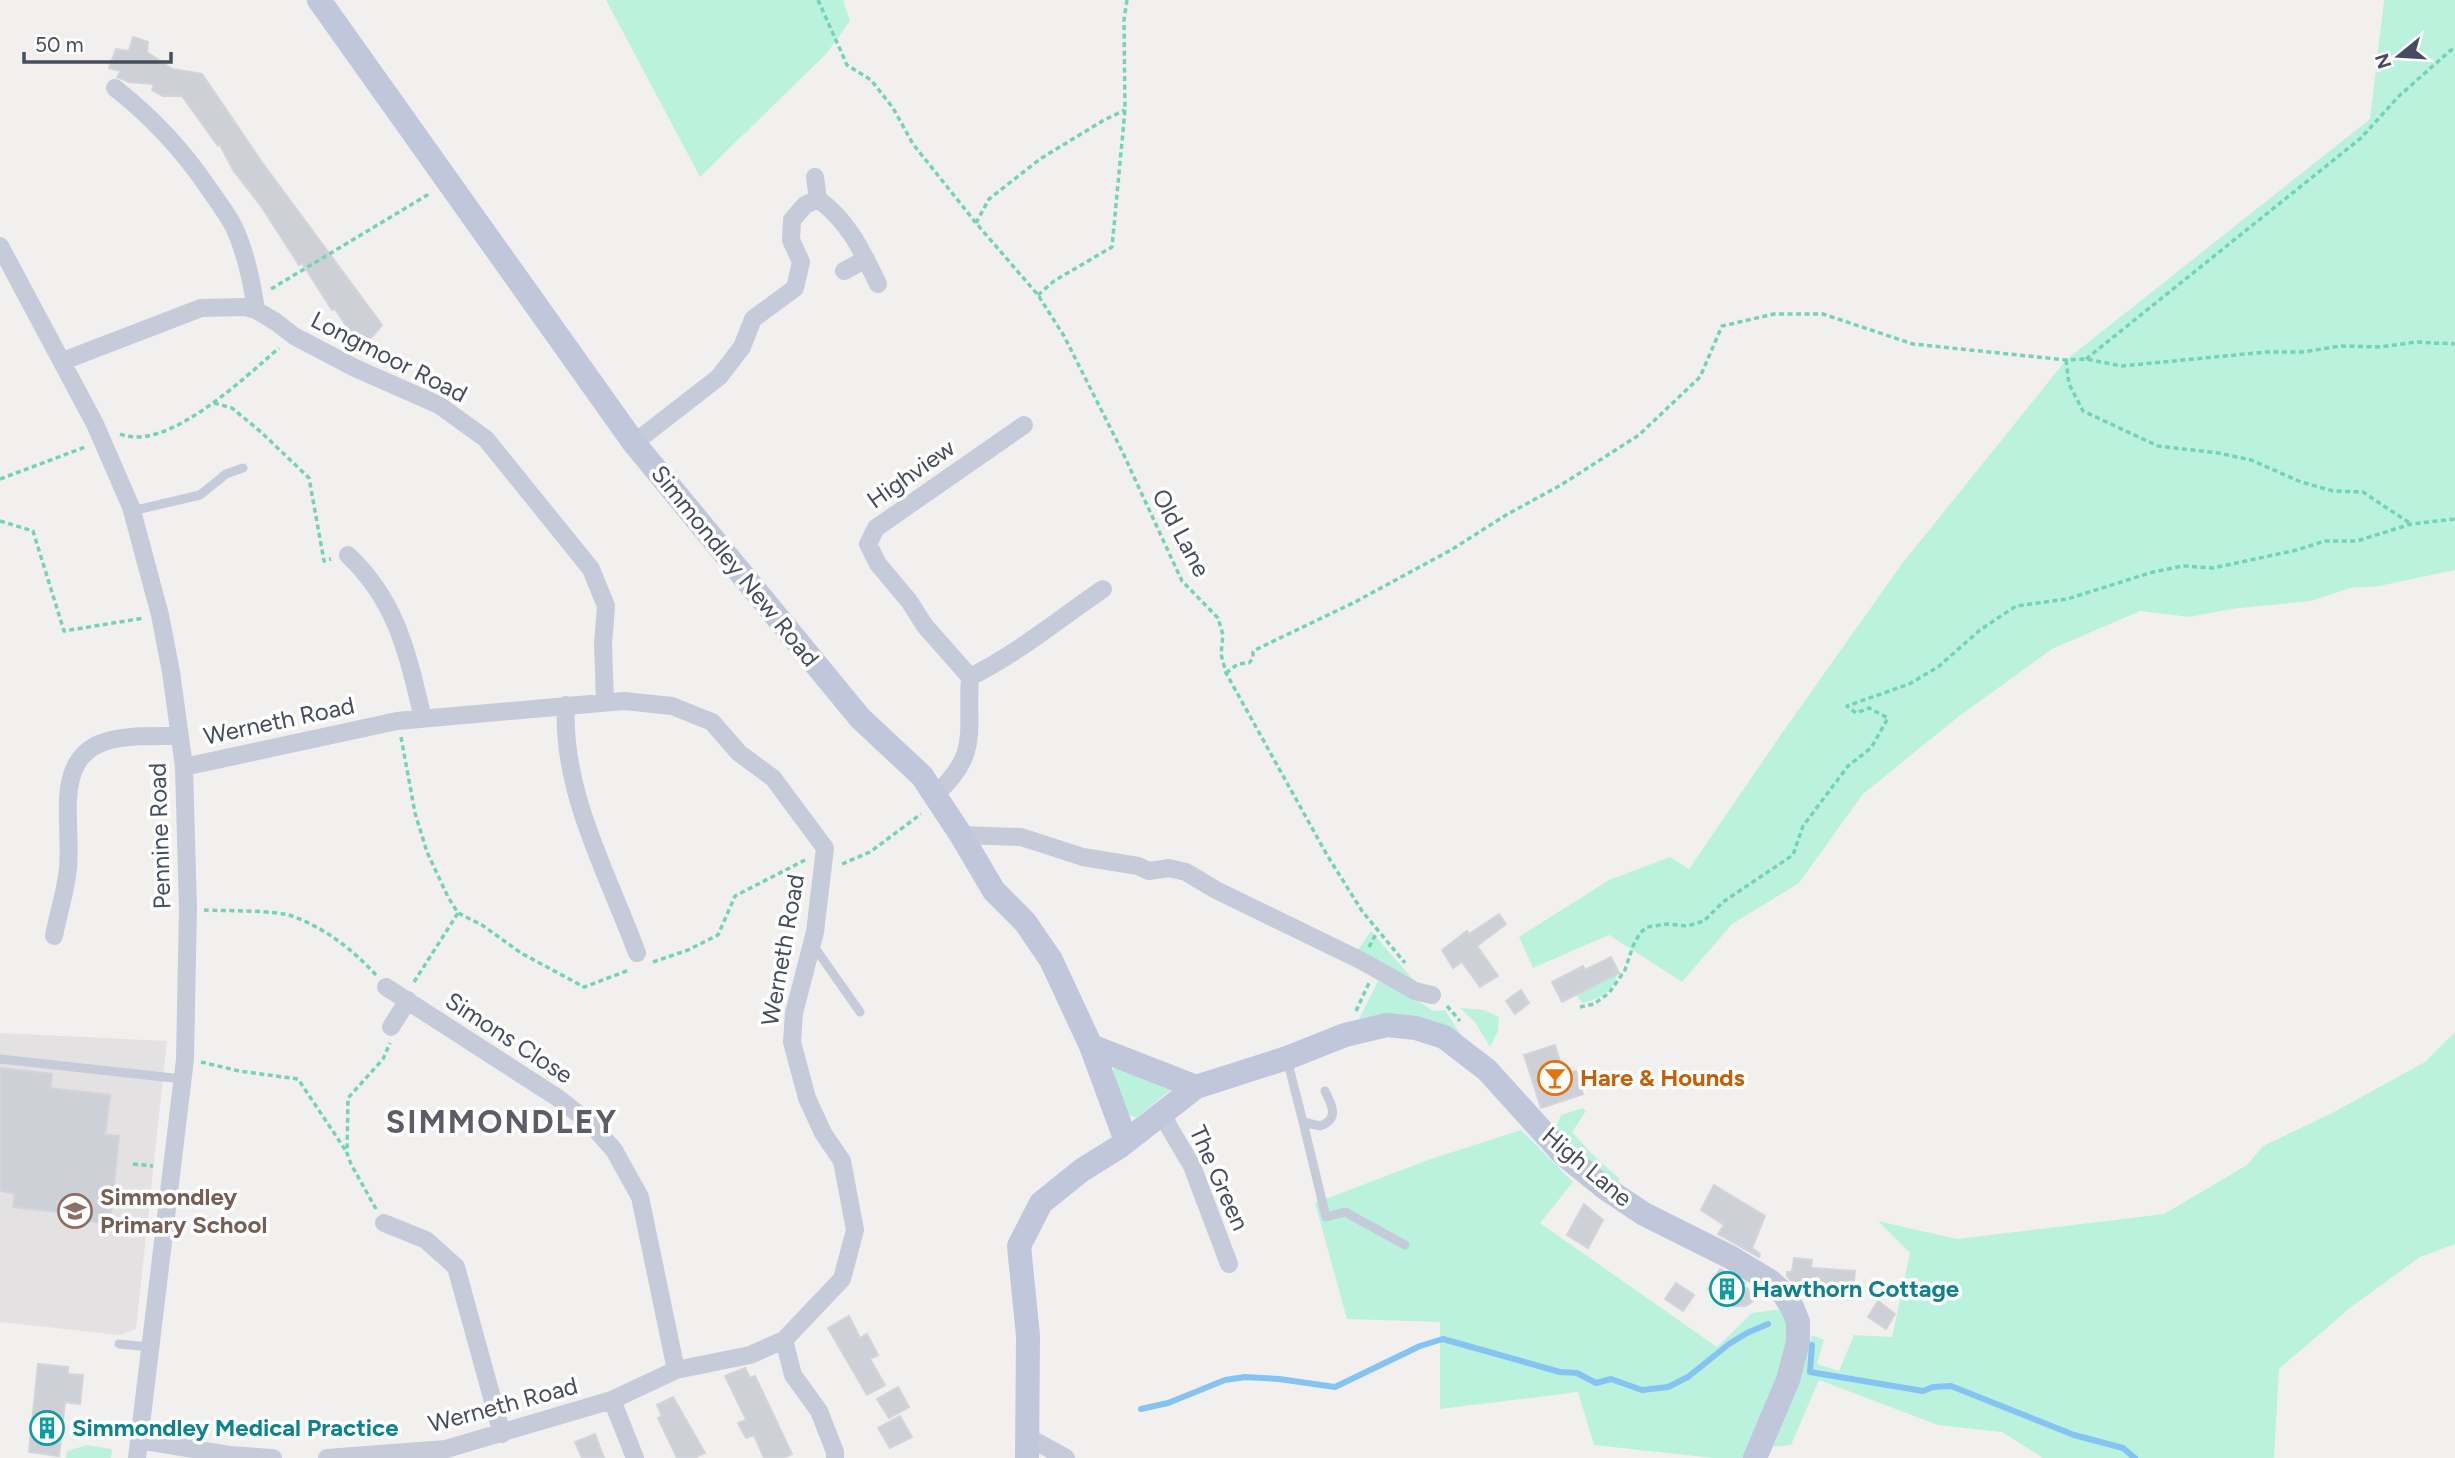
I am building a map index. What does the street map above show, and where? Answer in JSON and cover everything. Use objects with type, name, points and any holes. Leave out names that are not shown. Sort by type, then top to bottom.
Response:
[{"type":"street","name":"Simmondley New Road","points":[[319,0],[634,443],[860,718],[922,776],[994,891],[1025,922],[1051,960],[1091,1046],[1126,1141]]},
{"type":"street","points":[[63,361],[201,308],[255,305],[248,266],[233,225],[213,194],[168,135],[115,88]]},
{"type":"street","points":[[815,177],[818,199],[831,208],[855,237],[878,284]]},
{"type":"street","points":[[634,443],[719,377],[742,347],[753,319],[795,288],[801,262],[791,240],[792,220],[805,205],[818,199]]},
{"type":"street","name":"Pennine Road","points":[[3,256],[63,361],[99,431],[132,511],[160,615],[184,767],[188,909],[184,1059],[137,1458]]},
{"type":"street","points":[[844,271],[866,259]]},
{"type":"street","name":"Longmoor Road","points":[[255,305],[294,336],[355,368],[439,405],[486,439],[591,569],[606,606],[603,644],[605,702]]},
{"type":"street","name":"Highview","points":[[970,677],[925,626],[909,601],[878,564],[868,544],[876,528],[1024,425]]},
{"type":"street","points":[[348,555],[367,573],[403,638],[423,718]]},
{"type":"street","points":[[937,798],[963,763],[970,734],[970,677],[1001,663],[1103,589]]},
{"type":"street","name":"Werneth Road","points":[[184,767],[397,721],[605,702],[624,701],[672,706],[712,722],[738,753],[773,778],[825,848],[812,943],[794,1013],[792,1042],[807,1098],[823,1133],[842,1161],[855,1230],[842,1279],[784,1340],[750,1355],[676,1370],[612,1400],[447,1454],[327,1458]]},
{"type":"street","points":[[566,705],[566,751],[575,787],[639,961]]},
{"type":"street","points":[[54,936],[68,869],[68,797],[71,770],[81,754],[102,742],[129,737],[180,736]]},
{"type":"street","points":[[961,835],[1020,837],[1083,857],[1149,870],[1169,868],[1186,872],[1216,890],[1376,968],[1415,990],[1432,995]]},
{"type":"street","name":"Simons Close","points":[[386,987],[558,1098],[590,1123],[614,1150],[640,1197],[676,1370]]},
{"type":"street","points":[[391,1027],[406,999]]},
{"type":"street","name":"High Lane","points":[[1196,1087],[1286,1058],[1345,1035],[1387,1025],[1416,1028],[1444,1037],[1487,1070],[1563,1154],[1605,1188],[1644,1214],[1760,1275],[1783,1293],[1798,1322],[1798,1342],[1788,1380],[1755,1458]]},
{"type":"street","points":[[1091,1046],[1196,1087]]},
{"type":"street","points":[[1066,1458],[1028,1447],[1028,1336],[1019,1246],[1041,1203],[1196,1087]]},
{"type":"street","name":"The Green","points":[[1163,1113],[1192,1166],[1229,1264]]},
{"type":"street","points":[[384,1223],[426,1240],[456,1268],[502,1434]]},
{"type":"street","points":[[784,1340],[793,1375],[819,1412],[835,1458]]},
{"type":"street","points":[[612,1400],[635,1458]]},
{"type":"street","points":[[139,1440],[229,1455],[273,1458]]},
{"type":"lane","points":[[132,511],[200,495],[226,474],[243,468]]},
{"type":"lane","points":[[812,943],[860,1012]]},
{"type":"lane","points":[[1286,1058],[1326,1217],[1345,1212],[1405,1245]]},
{"type":"lane","points":[[0,1059],[182,1079]]},
{"type":"lane","points":[[1303,1122],[1320,1126],[1330,1120],[1334,1114],[1333,1107],[1325,1091]]},
{"type":"lane","points":[[119,1345],[150,1347]]},
{"type":"path","name":"Old Lane","points":[[818,0],[847,65],[870,80],[886,99],[913,144],[1038,295],[1064,336],[1122,451],[1182,581],[1218,618],[1223,635],[1222,654],[1226,673],[1327,855],[1362,911],[1410,968]]},
{"type":"path","points":[[1038,295],[1054,281],[1112,247],[1125,110],[1124,20],[1127,0]]},
{"type":"path","points":[[2086,359],[2361,138],[2399,96],[2451,50],[2455,50]]},
{"type":"path","points":[[976,223],[989,199],[1040,159],[1125,110]]},
{"type":"path","points":[[255,305],[449,182]]},
{"type":"path","points":[[1226,673],[1238,664],[1249,663],[1255,650],[1355,602],[1451,550],[1639,435],[1700,377],[1722,326],[1774,314],[1823,314],[1913,344],[2066,360],[2086,359],[2122,366],[2266,352],[2302,352],[2341,346],[2380,347],[2416,342],[2455,344]]},
{"type":"path","points":[[0,479],[80,449],[99,431],[133,439],[172,429],[214,403],[294,336]]},
{"type":"path","points":[[2066,360],[2069,384],[2083,411],[2158,446],[2252,460],[2311,485],[2333,491],[2363,492],[2411,524]]},
{"type":"path","points":[[214,403],[232,408],[309,478],[324,561],[348,555]]},
{"type":"path","points":[[1580,1007],[1594,1004],[1609,993],[1625,970],[1633,946],[1647,927],[1668,924],[1687,926],[1704,921],[1723,902],[1793,855],[1803,826],[1848,766],[1871,748],[1888,718],[1869,708],[1856,713],[1847,706],[1909,684],[1938,667],[1980,630],[2016,606],[2067,599],[2153,572],[2183,566],[2213,568],[2244,563],[2325,541],[2357,541],[2411,524],[2455,519]]},
{"type":"path","points":[[0,521],[33,531],[64,631],[160,615]]},
{"type":"path","points":[[397,721],[415,813],[427,852],[447,897],[458,913],[482,925],[521,953],[584,987],[639,961],[688,950],[718,935],[735,896],[825,848]]},
{"type":"path","points":[[822,873],[870,852],[937,798]]},
{"type":"path","points":[[188,909],[290,915],[337,939],[361,958],[386,987]]},
{"type":"path","points":[[406,999],[458,913]]},
{"type":"path","points":[[1345,1035],[1376,968]]},
{"type":"path","points":[[1432,995],[1449,1007],[1466,1027]]},
{"type":"path","points":[[347,1153],[348,1098],[383,1059],[390,1042],[391,1027]]},
{"type":"path","points":[[184,1059],[239,1071],[298,1079],[347,1153],[384,1223]]},
{"type":"shaded area","name":"Simmondley Primary School","points":[[0,1033],[167,1041],[136,1329],[120,1335],[0,1322]]},
{"type":"green space","points":[[606,0],[843,0],[850,21],[827,53],[700,177]]},
{"type":"green space","points":[[2384,0],[2455,0],[2455,570],[2379,586],[2350,588],[2311,601],[2231,609],[2190,617],[2140,611],[2052,649],[1958,717],[1863,794],[1799,883],[1732,924],[1682,982],[1609,935],[1533,968],[1519,937],[1609,880],[1670,857],[1689,869],[1901,565],[2066,360],[2370,119]]},
{"type":"green space","points":[[1371,931],[1417,984],[1356,953]]},
{"type":"green space","points":[[1617,974],[1609,990],[1594,1000],[1582,1003],[1576,994]]},
{"type":"green space","points":[[1378,981],[1412,997],[1433,1011],[1445,1010],[1464,1040],[1355,1027]]},
{"type":"green space","points":[[1460,1008],[1484,1010],[1499,1017],[1498,1031],[1490,1047],[1475,1022]]},
{"type":"green space","points":[[2455,1032],[2455,1244],[2420,1257],[2351,1307],[2279,1369],[2274,1458],[2043,1458],[2002,1432],[1938,1425],[1819,1380],[1791,1445],[1773,1447],[1799,1384],[1812,1335],[1824,1340],[1817,1364],[1839,1371],[1854,1335],[1892,1337],[1910,1253],[1878,1221],[1957,1239],[2164,1214],[2247,1165],[2263,1146],[2330,1114],[2425,1062]]},
{"type":"green space","points":[[1117,1065],[1172,1089],[1136,1118],[1126,1113],[1113,1070]]},
{"type":"green space","points":[[1583,1108],[1586,1111],[1572,1132],[1620,1179],[1614,1185],[1558,1137],[1557,1125],[1561,1115]]},
{"type":"green space","points":[[1521,1130],[1573,1182],[1540,1223],[1717,1347],[1752,1313],[1782,1309],[1790,1346],[1743,1458],[1713,1458],[1594,1445],[1578,1392],[1440,1409],[1440,1322],[1347,1319],[1315,1203],[1428,1160]]},
{"type":"green space","points":[[87,1445],[112,1449],[111,1458],[66,1458],[67,1451]]},
{"type":"building","points":[[133,37],[148,42],[147,52],[172,69],[202,74],[261,161],[382,325],[373,336],[359,345],[335,309],[332,310],[302,263],[299,265],[261,206],[233,170],[220,145],[218,146],[182,96],[163,96],[152,90],[154,84],[129,82],[117,77],[121,71],[109,68],[116,49],[129,51]]},
{"type":"building","points":[[1499,914],[1506,924],[1477,946],[1498,976],[1480,987],[1462,962],[1453,968],[1442,950],[1467,931],[1469,934]]},
{"type":"building","points":[[1611,957],[1619,973],[1562,1002],[1552,982],[1583,966],[1585,970]]},
{"type":"building","points":[[1521,990],[1529,1003],[1515,1014],[1506,1001]]},
{"type":"building","name":"Hare & Hounds","points":[[1555,1045],[1564,1075],[1576,1071],[1583,1094],[1541,1108],[1524,1055]]},
{"type":"building","points":[[0,1068],[52,1074],[50,1088],[110,1095],[105,1135],[119,1136],[110,1223],[87,1221],[88,1215],[13,1207],[15,1193],[0,1191]]},
{"type":"building","points":[[1714,1185],[1765,1216],[1752,1248],[1760,1254],[1759,1257],[1718,1234],[1724,1225],[1701,1210]]},
{"type":"building","points":[[1584,1204],[1603,1220],[1588,1248],[1567,1235]]},
{"type":"building","points":[[1794,1258],[1812,1260],[1811,1268],[1855,1271],[1852,1300],[1802,1296],[1787,1276],[1787,1272],[1792,1272]]},
{"type":"building","name":"Hawthorn Cottage","points":[[1720,1269],[1745,1283],[1743,1286],[1748,1289],[1753,1301],[1746,1306],[1733,1306],[1708,1289]]},
{"type":"building","points":[[1676,1283],[1694,1295],[1683,1311],[1665,1299]]},
{"type":"building","points":[[1878,1301],[1895,1314],[1886,1329],[1868,1317]]},
{"type":"building","points":[[849,1316],[860,1338],[867,1334],[878,1355],[870,1359],[885,1385],[867,1395],[828,1328]]},
{"type":"building","name":"Simmondley Medical Practice","points":[[38,1364],[68,1367],[68,1374],[83,1375],[80,1404],[65,1402],[59,1456],[29,1452]]},
{"type":"building","points":[[745,1368],[750,1378],[755,1376],[792,1454],[783,1458],[764,1458],[754,1435],[746,1438],[738,1423],[746,1420],[745,1417],[725,1376]]},
{"type":"building","points":[[898,1387],[909,1407],[889,1418],[877,1399]]},
{"type":"building","points":[[673,1397],[705,1453],[694,1458],[677,1458],[658,1418],[662,1416],[657,1405]]},
{"type":"building","points":[[900,1416],[912,1437],[890,1448],[878,1428]]},
{"type":"building","points":[[595,1434],[604,1458],[582,1458],[575,1442]]},
{"type":"waterway","points":[[1141,1409],[1168,1403],[1225,1380],[1245,1377],[1335,1387],[1420,1346],[1443,1339],[1560,1372],[1577,1373],[1596,1383],[1611,1379],[1642,1390],[1668,1387],[1688,1377],[1729,1344],[1768,1324]]},
{"type":"waterway","points":[[1812,1345],[1810,1372],[1923,1391],[1933,1387],[1951,1386],[2074,1435],[2123,1448],[2135,1458]]},
{"type":"place","name":"Hare & Hounds","points":[[1555,1078]]},
{"type":"place","name":"Simmondley Primary School","points":[[75,1211]]},
{"type":"place","name":"Hawthorn Cottage","points":[[1727,1289]]},
{"type":"place","name":"Simmondley Medical Practice","points":[[47,1428]]},
{"type":"district","name":"SIMMONDLEY","points":[[502,1122]]}]
